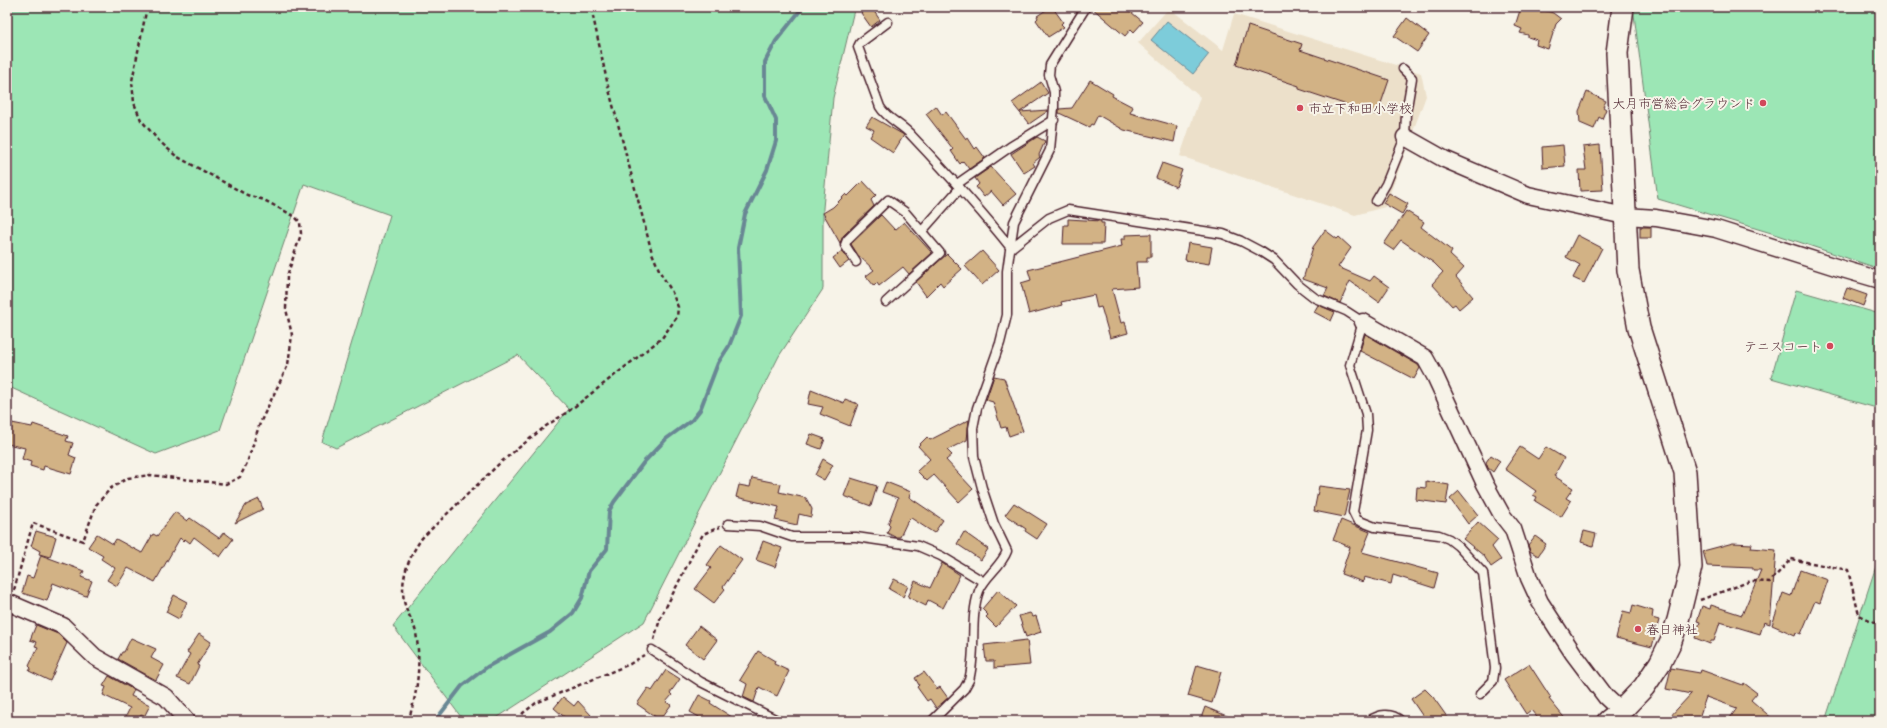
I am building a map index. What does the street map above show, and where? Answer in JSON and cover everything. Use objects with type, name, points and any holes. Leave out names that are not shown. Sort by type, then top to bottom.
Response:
[{"type":"street","points":[[1364,322],[1425,358],[1435,376],[1485,484],[1502,515],[1513,529],[1529,578],[1540,602],[1573,653],[1606,697],[1614,716],[1644,687],[1660,663],[1671,641],[1691,568],[1687,487],[1676,442],[1633,304],[1628,270],[1617,53],[1619,26],[1623,7]]},
{"type":"street","points":[[1405,137],[1444,159],[1528,195],[1625,216],[1656,218],[1716,229],[1880,280]]},
{"type":"street","points":[[9,602],[63,626],[95,657],[166,697],[187,721]]},
{"type":"lane","points":[[932,721],[964,689],[969,680],[974,613],[979,590],[1007,551],[994,524],[982,488],[974,457],[973,428],[977,408],[1000,343],[1008,315],[1006,271],[1011,248],[1014,222],[1050,150],[1054,120],[1054,92],[1049,75],[1050,65],[1086,7]]},
{"type":"lane","points":[[888,22],[860,43],[858,48],[880,108],[883,113],[909,132],[988,218],[1011,248]]},
{"type":"lane","points":[[1376,201],[1405,137],[1406,113],[1413,83],[1412,78],[1402,69]]},
{"type":"lane","points":[[922,231],[959,186],[1015,144],[1054,120]]},
{"type":"lane","points":[[856,262],[845,245],[847,240],[888,200],[905,212],[940,253],[886,302]]},
{"type":"lane","points":[[1011,248],[1049,218],[1068,210],[1223,234],[1256,248],[1274,260],[1297,284],[1315,298],[1346,311],[1364,322],[1350,365],[1366,414],[1367,430],[1353,512],[1357,520],[1375,527],[1439,534],[1450,539],[1483,573],[1494,668],[1493,681],[1480,694]]},
{"type":"lane","points":[[728,524],[760,526],[792,537],[856,537],[918,546],[940,556],[984,582]]},
{"type":"lane","points":[[652,650],[701,682],[778,721]]},
{"type":"lane","points":[[1369,721],[1378,715],[1386,714],[1391,715],[1401,721]]},
{"type":"path","points":[[9,602],[33,523],[83,541],[96,505],[111,488],[128,478],[150,475],[226,484],[240,477],[247,463],[260,423],[288,365],[292,335],[286,309],[287,276],[301,234],[300,222],[294,216],[270,203],[247,195],[176,156],[158,140],[141,120],[134,103],[132,81],[147,7]]},
{"type":"path","points":[[408,721],[418,680],[416,632],[404,601],[404,571],[414,550],[422,538],[501,462],[662,338],[677,316],[678,307],[652,253],[608,86],[591,7]]},
{"type":"path","points":[[520,721],[523,713],[536,703],[630,664],[652,650],[660,619],[704,534],[728,524]]},
{"type":"path","points":[[1682,605],[1693,603],[1751,581],[1770,582],[1791,559],[1848,570],[1860,615],[1880,625]]},
{"type":"shaded area","points":[[1169,8],[1223,50],[1234,14],[1421,73],[1426,96],[1385,207],[1355,215],[1180,156],[1200,97],[1138,43]]},
{"type":"green space","points":[[7,7],[860,7],[854,10],[833,98],[823,208],[823,289],[779,356],[644,622],[492,721],[464,721],[393,626],[569,409],[518,355],[336,448],[322,442],[390,215],[304,184],[220,430],[156,454],[7,386]]},
{"type":"green space","name":"大月市営総合グラウンド","points":[[1633,7],[1880,7],[1880,269],[1778,235],[1658,199]]},
{"type":"green space","name":"テニスコート","points":[[1796,290],[1880,314],[1880,409],[1771,378]]},
{"type":"green space","points":[[1880,554],[1880,721],[1825,721]]},
{"type":"water","points":[[1167,21],[1209,54],[1193,74],[1151,40]]},
{"type":"building","points":[[868,7],[871,7],[880,20],[871,27],[861,13]]},
{"type":"building","points":[[1091,7],[1125,7],[1143,22],[1134,32],[1131,29],[1125,36]]},
{"type":"building","points":[[1521,7],[1534,7],[1553,13],[1561,19],[1556,24],[1548,49],[1536,45],[1537,40],[1520,33],[1522,29],[1515,26]]},
{"type":"building","points":[[1049,8],[1050,10],[1053,8],[1063,22],[1061,24],[1064,27],[1048,37],[1036,20],[1038,18],[1037,16]]},
{"type":"building","points":[[1407,18],[1429,35],[1417,52],[1394,36]]},
{"type":"building","points":[[1248,26],[1302,44],[1300,50],[1389,80],[1377,115],[1299,89],[1299,86],[1236,65]]},
{"type":"building","points":[[1090,80],[1113,94],[1112,96],[1133,107],[1130,113],[1177,126],[1174,142],[1124,130],[1098,115],[1093,125],[1091,124],[1089,127],[1059,113],[1059,109],[1072,108]]},
{"type":"building","points":[[1041,82],[1048,93],[1020,112],[1048,111],[1029,124],[1012,103]]},
{"type":"building","points":[[1587,92],[1606,101],[1603,107],[1606,109],[1602,119],[1599,117],[1594,129],[1580,123],[1579,111]]},
{"type":"building","points":[[936,106],[942,115],[946,112],[966,139],[968,138],[975,149],[977,147],[985,158],[969,169],[963,161],[960,164],[951,151],[953,149],[926,114]]},
{"type":"building","points":[[872,117],[904,135],[893,153],[870,137],[874,130],[866,126]]},
{"type":"building","points":[[1037,137],[1045,141],[1039,155],[1040,157],[1033,163],[1035,166],[1024,173],[1011,154]]},
{"type":"building","points":[[1563,145],[1565,166],[1543,168],[1542,147]]},
{"type":"building","points":[[1600,145],[1603,190],[1580,191],[1579,170],[1586,170],[1583,147]]},
{"type":"building","points":[[1162,163],[1182,170],[1176,187],[1156,178]]},
{"type":"building","points":[[991,167],[1016,194],[1003,205],[991,191],[984,197],[976,187],[979,184],[975,178]]},
{"type":"building","points":[[863,181],[876,195],[871,200],[874,206],[843,236],[840,243],[823,213],[833,207],[846,194],[848,196]]},
{"type":"building","points":[[1389,193],[1408,204],[1402,214],[1383,203]]},
{"type":"building","points":[[1406,211],[1424,222],[1421,227],[1452,251],[1450,255],[1464,268],[1456,277],[1473,297],[1459,309],[1455,304],[1452,306],[1432,284],[1443,272],[1434,263],[1401,240],[1393,250],[1384,244]]},
{"type":"building","points":[[881,215],[895,230],[904,222],[932,253],[909,274],[903,267],[879,286],[877,283],[874,286],[866,276],[874,270],[858,255],[851,244]]},
{"type":"building","points":[[1068,219],[1101,221],[1101,223],[1104,223],[1103,244],[1063,244],[1064,225],[1068,225]]},
{"type":"building","points":[[1640,227],[1651,227],[1651,238],[1640,238]]},
{"type":"building","points":[[1325,230],[1337,239],[1339,237],[1351,248],[1338,267],[1370,281],[1374,276],[1389,287],[1379,302],[1350,281],[1340,303],[1324,296],[1328,288],[1303,279],[1313,247]]},
{"type":"building","points":[[1151,234],[1151,257],[1147,257],[1147,262],[1136,262],[1138,287],[1112,289],[1121,323],[1125,322],[1128,333],[1110,338],[1101,307],[1097,308],[1094,295],[1061,302],[1062,305],[1029,314],[1021,283],[1031,280],[1028,270],[1122,246],[1121,239],[1125,239],[1125,235]]},
{"type":"building","points":[[1577,235],[1602,248],[1584,283],[1573,278],[1580,265],[1566,257]]},
{"type":"building","points":[[1188,243],[1212,247],[1209,264],[1185,260]]},
{"type":"building","points":[[842,251],[849,261],[840,268],[833,258]]},
{"type":"building","points":[[982,251],[999,270],[982,285],[965,266]]},
{"type":"building","points":[[947,254],[962,269],[943,286],[940,282],[926,296],[916,282]]},
{"type":"building","points":[[1847,288],[1867,295],[1863,306],[1843,298]]},
{"type":"building","points":[[1318,305],[1335,312],[1331,321],[1314,312]]},
{"type":"building","points":[[1365,334],[1418,365],[1420,368],[1414,379],[1360,351]]},
{"type":"building","points":[[994,376],[1004,378],[1023,431],[1009,436],[1006,427],[1001,428],[993,402],[986,400]]},
{"type":"building","points":[[811,390],[844,403],[845,399],[858,404],[850,426],[820,414],[823,407],[808,404]]},
{"type":"building","points":[[969,420],[967,440],[947,450],[952,455],[946,460],[973,489],[959,502],[934,475],[927,481],[917,471],[930,459],[918,446],[927,437],[930,440]]},
{"type":"building","points":[[7,422],[32,427],[33,424],[68,436],[66,441],[73,443],[69,455],[76,458],[71,474],[44,466],[43,470],[30,466],[31,462],[22,459],[25,448],[7,444]]},
{"type":"building","points":[[811,434],[825,439],[821,449],[807,444]]},
{"type":"building","points":[[1520,447],[1538,459],[1546,447],[1564,458],[1554,476],[1573,488],[1566,498],[1571,501],[1561,517],[1535,501],[1537,497],[1533,495],[1536,491],[1505,469]]},
{"type":"building","points":[[1491,455],[1500,461],[1493,472],[1488,468],[1486,462]]},
{"type":"building","points":[[823,459],[833,465],[824,480],[815,475]]},
{"type":"building","points":[[752,478],[781,484],[779,492],[806,498],[812,509],[811,517],[799,514],[797,525],[775,520],[779,507],[736,497],[739,485],[750,487]]},
{"type":"building","points":[[851,478],[877,486],[871,506],[844,496]]},
{"type":"building","points":[[1426,481],[1449,485],[1446,504],[1416,500],[1417,487],[1426,488]]},
{"type":"building","points":[[886,482],[911,492],[909,497],[943,520],[934,533],[911,518],[907,522],[900,537],[895,537],[887,533],[890,526],[888,524],[898,498],[882,492]]},
{"type":"building","points":[[1319,486],[1350,490],[1344,517],[1314,511]]},
{"type":"building","points":[[1459,491],[1478,515],[1468,524],[1450,499]]},
{"type":"building","points":[[259,499],[263,509],[235,523],[246,505]]},
{"type":"building","points":[[1014,503],[1047,524],[1037,539],[1025,531],[1026,529],[1005,515]]},
{"type":"building","points":[[175,512],[187,521],[190,518],[219,538],[224,532],[233,539],[220,557],[194,537],[190,543],[185,539],[183,541],[180,538],[155,582],[128,568],[117,586],[107,580],[115,568],[101,559],[103,556],[88,547],[97,534],[113,544],[116,539],[142,553],[153,534],[157,536]]},
{"type":"building","points":[[1341,520],[1370,532],[1362,552],[1438,573],[1434,588],[1393,575],[1391,584],[1364,577],[1363,582],[1341,574],[1350,547],[1333,540]]},
{"type":"building","points":[[1478,522],[1498,540],[1492,547],[1501,560],[1491,567],[1484,556],[1463,539]]},
{"type":"building","points":[[36,531],[56,537],[50,557],[39,554],[40,551],[31,546]]},
{"type":"building","points":[[1584,531],[1596,534],[1593,546],[1581,542]]},
{"type":"building","points":[[964,532],[988,549],[981,560],[957,544]]},
{"type":"building","points":[[1535,536],[1546,544],[1538,556],[1530,551],[1528,545]]},
{"type":"building","points":[[763,541],[782,548],[775,567],[756,560]]},
{"type":"building","points":[[1733,543],[1752,544],[1751,548],[1776,550],[1770,624],[1764,622],[1760,634],[1720,622],[1714,641],[1711,641],[1710,644],[1695,638],[1700,622],[1697,621],[1702,606],[1710,609],[1711,605],[1742,615],[1761,570],[1753,570],[1753,568],[1707,566],[1703,551]]},
{"type":"building","points":[[721,545],[742,560],[723,587],[725,589],[714,603],[695,589],[711,568],[707,565]]},
{"type":"building","points":[[41,555],[84,571],[81,577],[92,581],[86,596],[53,583],[47,601],[22,593],[27,576],[33,578]]},
{"type":"building","points":[[942,563],[960,575],[943,608],[928,600],[926,606],[908,597],[915,581],[930,588]]},
{"type":"building","points":[[1800,570],[1828,580],[1820,603],[1815,601],[1801,634],[1796,632],[1795,635],[1772,625],[1783,593],[1791,596]]},
{"type":"building","points":[[894,579],[908,586],[903,597],[889,589]]},
{"type":"building","points":[[998,590],[1016,606],[996,627],[986,617],[988,615],[982,609]]},
{"type":"building","points":[[174,595],[187,602],[179,619],[166,612]]},
{"type":"building","name":"春日神社","points":[[1633,605],[1653,611],[1652,618],[1659,620],[1652,647],[1616,638],[1623,611],[1631,613]]},
{"type":"building","points":[[1030,613],[1033,617],[1036,616],[1041,632],[1026,637],[1019,616]]},
{"type":"building","points":[[36,625],[58,634],[67,643],[50,681],[29,671],[31,668],[29,666],[38,647],[35,646],[37,642],[30,640]]},
{"type":"building","points":[[699,626],[717,640],[703,659],[685,645]]},
{"type":"building","points":[[199,634],[211,642],[197,665],[199,666],[190,684],[177,678],[190,654],[187,652]]},
{"type":"building","points":[[131,638],[156,649],[151,658],[164,665],[156,680],[118,659],[122,652],[124,652]]},
{"type":"building","points":[[1027,640],[1030,665],[994,668],[994,661],[986,661],[984,645]]},
{"type":"building","points":[[758,651],[775,661],[774,664],[789,671],[777,696],[759,687],[754,702],[743,697],[747,684],[740,680]]},
{"type":"building","points":[[1529,664],[1551,698],[1549,699],[1567,721],[1540,721],[1531,710],[1526,714],[1504,680]]},
{"type":"building","points":[[1197,665],[1221,672],[1212,703],[1188,696]]},
{"type":"building","points":[[1671,668],[1700,673],[1701,670],[1743,685],[1744,683],[1757,693],[1751,700],[1775,721],[1728,721],[1737,708],[1706,697],[1698,721],[1666,721],[1691,694],[1666,689]]},
{"type":"building","points":[[666,670],[680,679],[670,693],[672,695],[666,702],[671,705],[660,720],[637,704],[648,688],[652,691]]},
{"type":"building","points":[[924,672],[937,689],[940,687],[948,698],[936,708],[930,699],[927,701],[917,687],[919,685],[915,678]]},
{"type":"building","points":[[109,676],[134,690],[131,696],[150,705],[144,717],[141,715],[138,721],[132,721],[125,718],[130,708],[103,695],[106,687],[103,686]]},
{"type":"building","points":[[1425,689],[1433,697],[1450,721],[1426,721],[1411,699]]},
{"type":"building","points":[[699,695],[711,701],[710,703],[738,721],[697,721],[699,717],[690,712]]},
{"type":"building","points":[[563,697],[574,706],[578,701],[591,715],[585,721],[569,721],[554,708]]},
{"type":"building","points":[[1205,707],[1239,721],[1200,721]]},
{"type":"waterway","points":[[435,721],[462,686],[487,667],[550,632],[573,613],[582,598],[589,571],[607,549],[609,511],[614,502],[644,462],[666,439],[692,420],[700,410],[718,363],[729,346],[741,316],[738,248],[745,214],[767,170],[776,141],[776,120],[765,96],[765,62],[776,41],[803,7]]},
{"type":"place","name":"大月市営総合グラウンド","points":[[1763,103]]},
{"type":"place","name":"市立下和田小学校","points":[[1300,108]]},
{"type":"place","name":"テニスコート","points":[[1830,346]]},
{"type":"place","name":"春日神社","points":[[1638,629]]}]
